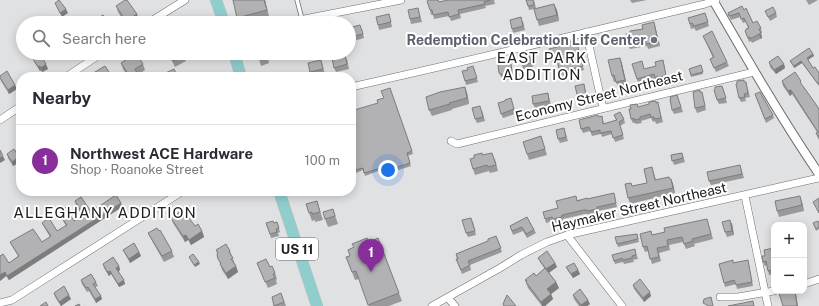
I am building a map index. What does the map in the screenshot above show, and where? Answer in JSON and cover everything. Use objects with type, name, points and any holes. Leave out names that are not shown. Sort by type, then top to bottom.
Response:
[{"type":"main road","points":[[216,0],[222,16]]},
{"type":"main road","points":[[236,60],[240,72]]},
{"type":"main road","name":"US 11","points":[[281,196],[317,306]]},
{"type":"street","points":[[159,16],[185,0]]},
{"type":"street","points":[[322,16],[401,0]]},
{"type":"street","points":[[356,87],[423,72],[714,0],[754,72],[802,150],[819,174]]},
{"type":"street","points":[[586,32],[604,108]]},
{"type":"street","points":[[74,72],[92,60]]},
{"type":"street","name":"Economy Street Northeast","points":[[451,141],[457,144],[754,72]]},
{"type":"street","points":[[0,120],[16,109]]},
{"type":"street","name":"Haymaker Street Northeast","points":[[432,306],[521,255],[547,242],[567,235],[746,196],[819,178]]},
{"type":"street","points":[[0,303],[12,300],[175,196]]},
{"type":"street","points":[[746,196],[768,306]]},
{"type":"street","points":[[567,235],[622,306]]},
{"type":"street","points":[[807,283],[819,279]]},
{"type":"street","points":[[720,297],[738,297],[771,291]]},
{"type":"street","points":[[448,298],[455,306]]},
{"type":"lane","points":[[297,0],[301,16]]},
{"type":"building","points":[[59,0],[66,9],[60,13],[55,3]]},
{"type":"building","points":[[127,0],[137,14],[134,16],[123,16],[116,6]]},
{"type":"building","points":[[233,0],[264,0],[267,10],[244,16],[237,16]]},
{"type":"building","points":[[438,0],[439,2],[448,0],[490,0],[484,2],[485,4],[458,10],[459,14],[449,17],[448,12],[433,15],[427,1]]},
{"type":"building","points":[[526,0],[533,0],[534,5],[528,6]]},
{"type":"building","points":[[554,4],[557,15],[537,20],[534,9]]},
{"type":"building","points":[[742,6],[744,10],[746,8],[753,23],[757,21],[761,28],[759,29],[761,33],[750,39],[745,31],[749,28],[744,18],[741,19],[739,13],[729,16],[728,13]]},
{"type":"building","points":[[773,7],[776,13],[768,17],[765,11]]},
{"type":"building","points":[[418,8],[420,17],[410,19],[408,10]]},
{"type":"building","points":[[705,13],[708,22],[694,26],[692,23],[690,24],[688,18]]},
{"type":"building","points":[[389,14],[391,22],[378,25],[376,17]]},
{"type":"building","points":[[521,17],[523,26],[512,29],[510,20]]},
{"type":"building","points":[[654,22],[658,42],[628,45],[626,34],[630,33],[630,31],[643,29],[642,25]]},
{"type":"building","points":[[360,25],[363,34],[356,36],[356,26]]},
{"type":"building","points":[[712,31],[727,62],[714,68],[710,59],[714,57],[703,36]]},
{"type":"building","points":[[576,40],[583,66],[560,72],[556,57],[551,59],[549,49],[569,44],[568,42]]},
{"type":"building","points":[[809,48],[813,54],[807,58],[813,68],[815,67],[819,73],[818,84],[801,61],[794,66],[790,61]]},
{"type":"building","points":[[529,53],[531,63],[522,65],[520,55]]},
{"type":"building","points":[[778,56],[784,64],[774,70],[769,62]]},
{"type":"building","points":[[620,58],[625,80],[616,82],[614,75],[612,76],[608,60]]},
{"type":"building","points":[[34,60],[44,60],[46,64],[41,68],[40,66],[38,67]]},
{"type":"building","points":[[126,60],[140,60],[143,64],[135,69],[136,72],[127,72],[121,63]]},
{"type":"building","points":[[321,60],[323,69],[310,72],[308,63]]},
{"type":"building","points":[[332,60],[346,60],[347,64],[334,68]]},
{"type":"building","points":[[663,60],[666,76],[655,77],[654,74],[637,79],[632,64],[642,61],[644,69],[656,66],[655,62]]},
{"type":"building","points":[[508,63],[511,64],[512,71],[509,72],[510,75],[503,77],[502,74],[499,73],[498,65]]},
{"type":"building","points":[[701,65],[703,72],[691,75],[689,69]]},
{"type":"building","points":[[105,66],[109,72],[95,72]]},
{"type":"building","points":[[473,66],[477,78],[465,81],[462,71],[468,70],[467,68]]},
{"type":"building","points":[[174,69],[175,72],[168,72]]},
{"type":"building","points":[[7,71],[15,85],[8,90],[0,78],[0,76]]},
{"type":"building","points":[[795,72],[801,81],[800,82],[819,109],[819,138],[816,133],[818,132],[791,90],[788,91],[782,81]]},
{"type":"building","points":[[744,80],[744,82],[746,82],[748,93],[744,94],[745,97],[739,98],[736,84],[737,81]]},
{"type":"building","points":[[584,84],[586,96],[578,98],[575,86]]},
{"type":"building","points":[[722,86],[726,98],[717,100],[714,90],[715,87]]},
{"type":"building","points":[[465,87],[467,98],[429,110],[426,97],[440,92]]},
{"type":"building","points":[[390,88],[412,151],[407,153],[410,163],[382,172],[381,168],[364,173],[363,168],[356,170],[356,110],[378,103],[377,100],[384,98],[381,91]]},
{"type":"building","points":[[700,90],[700,92],[702,92],[705,106],[695,108],[693,92]]},
{"type":"building","points":[[760,92],[773,115],[765,119],[755,94]]},
{"type":"building","points":[[548,93],[549,101],[533,104],[532,96]]},
{"type":"building","points":[[677,95],[681,107],[672,110],[670,97]]},
{"type":"building","points":[[511,98],[514,109],[501,114],[498,103]]},
{"type":"building","points":[[656,101],[656,103],[658,102],[661,118],[654,119],[654,117],[651,117],[650,114],[640,117],[640,119],[631,119],[629,109],[631,109],[630,105],[637,104],[638,107],[649,104],[649,102]]},
{"type":"building","points":[[480,106],[483,117],[475,119],[472,108]]},
{"type":"building","points":[[620,112],[624,119],[619,122],[623,135],[613,138],[611,131],[600,133],[600,130],[591,132],[589,127],[581,129],[579,120],[598,115],[599,117],[602,116],[603,124],[617,120],[614,115]]},
{"type":"building","points":[[564,128],[566,137],[558,139],[556,130]]},
{"type":"building","points":[[541,136],[545,149],[527,154],[523,142]]},
{"type":"building","points":[[14,149],[16,152],[16,159],[12,162],[7,154]]},
{"type":"building","points":[[0,150],[3,156],[0,158]]},
{"type":"building","points":[[482,153],[482,155],[492,153],[496,165],[488,167],[487,165],[473,169],[470,159],[474,158],[474,155]]},
{"type":"building","points":[[682,153],[683,158],[672,161],[671,155]]},
{"type":"building","points":[[740,165],[742,174],[709,181],[707,172]]},
{"type":"building","points":[[652,167],[655,180],[669,177],[673,188],[628,198],[625,184],[631,183],[632,186],[647,183],[644,169]]},
{"type":"building","points":[[614,193],[616,203],[597,207],[597,209],[588,211],[584,210],[562,215],[562,217],[545,219],[543,212],[558,208],[556,201],[576,196],[577,201]]},
{"type":"building","points":[[114,196],[117,196],[121,203],[7,276],[5,272],[0,275],[0,256],[3,254],[9,263],[19,256],[10,242],[33,229],[42,242],[51,236],[42,223],[49,218],[57,231],[67,225],[58,212],[65,207],[74,221],[83,214],[75,201],[81,197],[90,210],[95,209]]},
{"type":"building","points":[[800,196],[802,205],[777,211],[775,201]]},
{"type":"building","points":[[819,198],[819,213],[813,202]]},
{"type":"building","points":[[317,201],[320,212],[312,214],[312,212],[309,213],[306,204]]},
{"type":"building","points":[[333,209],[335,216],[325,219],[323,212]]},
{"type":"building","points":[[181,211],[187,220],[189,218],[195,226],[198,224],[202,231],[189,240],[186,235],[183,236],[171,218]]},
{"type":"building","points":[[527,217],[534,230],[526,234],[522,227],[512,231],[510,226]]},
{"type":"building","points":[[471,218],[475,231],[466,233],[462,220]]},
{"type":"building","points":[[707,219],[711,234],[692,239],[693,241],[684,244],[682,237],[667,240],[668,246],[657,248],[659,257],[650,259],[647,246],[643,247],[640,234],[651,231],[652,235],[665,232],[664,228]]},
{"type":"building","points":[[730,220],[732,231],[725,232],[722,222]]},
{"type":"building","points":[[273,221],[274,223],[277,222],[279,228],[276,229],[277,232],[270,234],[266,223]]},
{"type":"building","points":[[818,221],[819,227],[816,229],[813,223]]},
{"type":"building","points":[[157,228],[159,231],[160,230],[172,251],[162,256],[148,233]]},
{"type":"building","points":[[637,234],[638,239],[617,244],[615,237]]},
{"type":"building","points":[[496,236],[501,248],[468,261],[470,265],[461,270],[456,259],[458,259],[456,254],[488,241],[488,239]]},
{"type":"building","points":[[367,238],[369,242],[378,238],[399,293],[368,305],[356,271],[352,272],[346,257],[350,256],[348,250],[354,247],[352,244]]},
{"type":"building","points":[[134,243],[139,252],[129,259],[123,250]]},
{"type":"building","points":[[226,244],[233,258],[231,259],[236,266],[226,273],[220,264],[221,263],[218,259],[218,253],[216,250]]},
{"type":"building","points":[[635,249],[636,255],[632,256],[632,258],[623,260],[622,258],[614,261],[612,255]]},
{"type":"building","points":[[771,249],[771,270],[768,271],[766,261],[763,262],[762,256],[765,256],[764,250]]},
{"type":"building","points":[[547,251],[555,263],[546,269],[538,258]]},
{"type":"building","points":[[193,254],[199,262],[194,265],[189,257]]},
{"type":"building","points":[[113,257],[119,266],[116,268],[124,280],[118,284],[110,271],[107,272],[103,264]]},
{"type":"building","points":[[266,259],[270,267],[272,266],[275,273],[273,274],[275,278],[265,282],[257,263]]},
{"type":"building","points":[[733,260],[733,263],[748,260],[752,282],[736,285],[734,280],[724,283],[719,264]]},
{"type":"building","points":[[574,263],[578,270],[571,274],[566,267]]},
{"type":"building","points":[[545,268],[556,282],[547,289],[551,294],[541,302],[525,280],[534,273],[536,276]]},
{"type":"building","points":[[91,274],[96,282],[93,284],[101,296],[95,299],[88,287],[86,288],[81,280]]},
{"type":"building","points":[[640,279],[650,292],[643,298],[633,285]]},
{"type":"building","points":[[64,286],[69,295],[59,302],[54,293]]},
{"type":"building","points":[[580,289],[588,300],[581,305],[573,295]]},
{"type":"building","points":[[281,293],[284,302],[274,306],[272,297]]},
{"type":"building","points":[[779,294],[795,294],[797,306],[783,306]]},
{"type":"building","points":[[507,295],[516,306],[504,306],[503,304]]},
{"type":"building","points":[[711,297],[713,306],[703,303],[704,299]]},
{"type":"building","points":[[753,301],[754,306],[728,306]]},
{"type":"building","points":[[46,302],[48,306],[40,306]]},
{"type":"place","name":"Redemption Celebration Life Center","points":[[654,40]]},
{"type":"place","name":"Northwest ACE Hardware","points":[[371,272]]},
{"type":"district","name":"EAST PARK ADDITION","points":[[542,66]]},
{"type":"district","name":"ALLEGHANY ADDITION","points":[[105,213]]}]
